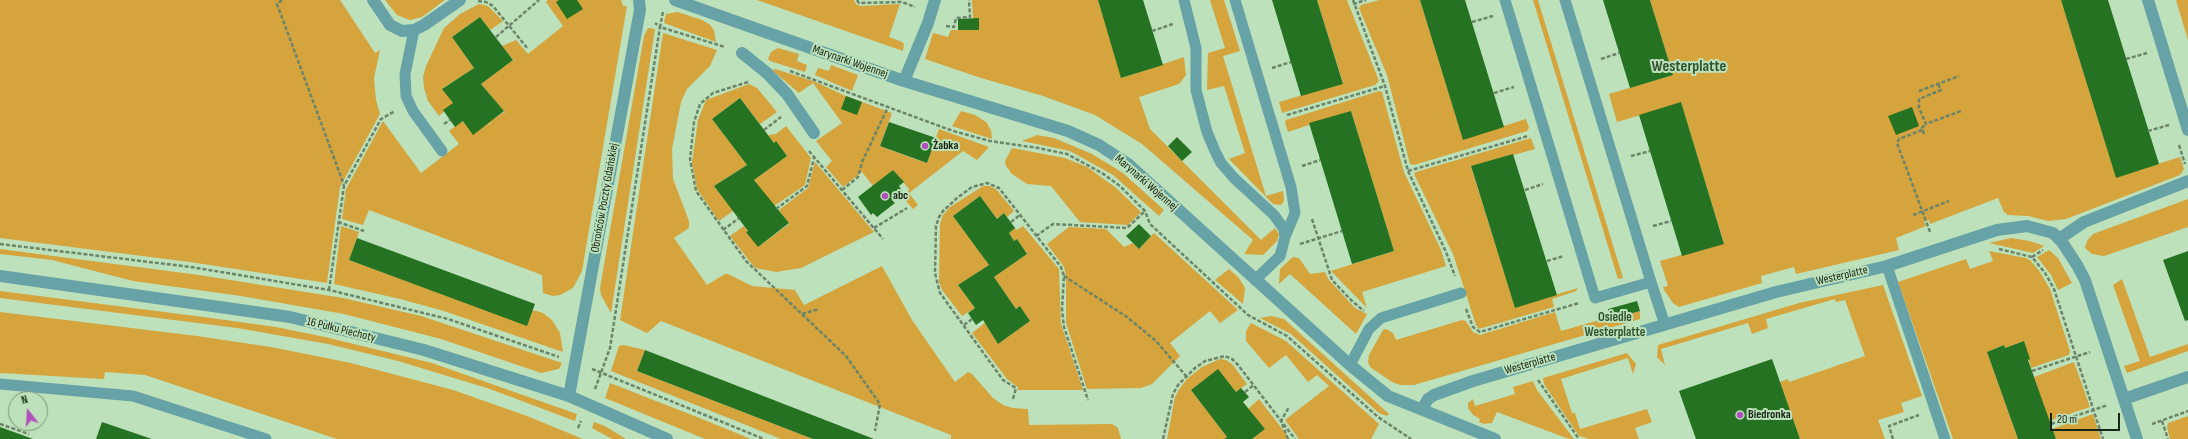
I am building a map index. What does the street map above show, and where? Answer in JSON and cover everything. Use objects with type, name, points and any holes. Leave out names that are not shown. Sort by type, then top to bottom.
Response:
[{"type":"street","points":[[373,0],[390,25],[402,31],[414,30],[460,0]]},
{"type":"street","name":"Marynarki Wojennej","points":[[675,0],[904,81],[1068,131],[1099,145],[1128,164],[1350,365],[1388,396],[1402,404],[1422,409],[1495,439]]},
{"type":"street","points":[[904,81],[930,18],[935,0]]},
{"type":"street","points":[[2148,0],[2188,130]]},
{"type":"street","name":"Obrońców Poczty Gdańskiej","points":[[569,396],[639,5]]},
{"type":"street","points":[[742,53],[767,73],[786,94],[814,133]]},
{"type":"street","points":[[2059,239],[2074,227],[2084,222],[2188,181]]},
{"type":"street","name":"Westerplatte","points":[[1422,409],[1428,399],[1446,389],[1776,292],[1887,266],[2014,226],[2044,229],[2053,233],[2071,254],[2085,280],[2136,435]]},
{"type":"street","name":"16 Pułku Piechoty","points":[[0,276],[290,318],[424,350],[569,396],[667,439]]},
{"type":"street","points":[[2124,399],[2188,378]]},
{"type":"lane","points":[[1184,0],[1196,48],[1196,90],[1209,138],[1221,163],[1238,182],[1274,215],[1281,224],[1285,237]]},
{"type":"lane","points":[[1235,0],[1294,201],[1295,213],[1285,237],[1280,256],[1255,280]]},
{"type":"lane","points":[[1505,0],[1595,298],[1651,282]]},
{"type":"lane","points":[[1565,0],[1665,325]]},
{"type":"lane","points":[[414,30],[405,74],[405,87],[409,103],[442,151]]},
{"type":"lane","points":[[1887,266],[1945,439]]},
{"type":"lane","points":[[1350,365],[1369,329],[1381,318],[1460,293]]},
{"type":"lane","points":[[0,384],[133,396],[266,439]]},
{"type":"path","points":[[282,0],[277,4],[344,186]]},
{"type":"path","points":[[496,37],[539,0]]},
{"type":"path","points":[[857,0],[859,3],[902,2],[930,18],[954,28],[956,18],[970,17],[969,0]]},
{"type":"path","points":[[1352,0],[1384,86],[1408,171],[1446,252],[1473,327],[1480,332],[1595,298]]},
{"type":"path","points":[[1353,4],[1366,0]]},
{"type":"path","points":[[473,2],[480,1],[493,6],[528,49]]},
{"type":"path","points":[[639,5],[660,27],[742,53]]},
{"type":"path","points":[[593,394],[610,348],[664,7]]},
{"type":"path","points":[[784,69],[953,131],[990,141],[1067,154],[1102,172],[1120,186],[1145,211],[1150,224],[1248,315],[1287,336],[1378,417],[1411,439]]},
{"type":"path","points":[[1919,91],[1959,76]]},
{"type":"path","points":[[755,83],[742,83],[705,98],[700,104],[694,122],[690,159],[693,181],[702,200],[746,261],[846,356],[880,404],[875,430]]},
{"type":"path","points":[[1926,124],[1920,108],[1919,99],[1940,90],[1938,84]]},
{"type":"path","points":[[1271,120],[1384,86]]},
{"type":"path","points":[[329,290],[344,186],[381,119],[409,103]]},
{"type":"path","points":[[842,190],[858,177],[862,162],[888,107]]},
{"type":"path","points":[[779,110],[787,121]]},
{"type":"path","points":[[1924,134],[1922,126],[1961,111]]},
{"type":"path","points":[[764,130],[783,116]]},
{"type":"path","points":[[438,121],[442,126],[450,120]]},
{"type":"path","points":[[1922,130],[1899,139],[1897,143],[1937,250]]},
{"type":"path","points":[[1408,171],[1544,131]]},
{"type":"path","points":[[814,133],[803,142],[814,158],[883,239]]},
{"type":"path","points":[[776,209],[807,186],[814,158]]},
{"type":"path","points":[[1013,399],[1016,388],[1003,380],[940,293],[936,282],[936,226],[939,217],[956,198],[972,187],[987,183],[999,188],[1061,267],[1064,276],[1062,309],[1064,327],[1088,400]]},
{"type":"path","points":[[1913,215],[1949,201]]},
{"type":"path","points":[[874,228],[907,208]]},
{"type":"path","points":[[1036,236],[1052,224],[1127,228],[1145,211]]},
{"type":"path","points":[[1011,222],[1020,215]]},
{"type":"path","points":[[723,230],[738,218]]},
{"type":"path","points":[[338,222],[364,231]]},
{"type":"path","points":[[1280,256],[1296,246],[1342,231]]},
{"type":"path","points":[[0,244],[191,268],[329,290],[448,319],[576,362],[764,439]]},
{"type":"path","points":[[1995,248],[2032,257],[2045,273],[2054,289],[2103,439]]},
{"type":"path","points":[[1064,276],[1127,317],[1156,341],[1186,376]]},
{"type":"path","points":[[802,314],[819,309]]},
{"type":"path","points":[[964,325],[972,319]]},
{"type":"path","points":[[2032,372],[2107,347]]},
{"type":"path","points":[[1163,439],[1173,394],[1186,376],[1205,361],[1225,356],[1232,359],[1254,385],[1295,439]]},
{"type":"path","points":[[1537,375],[1541,386],[1579,439]]},
{"type":"path","points":[[1245,392],[1254,385]]},
{"type":"path","points":[[2051,424],[2124,399]]},
{"type":"path","points":[[1281,421],[1289,407]]},
{"type":"path","points":[[1893,439],[1889,426],[1934,409]]},
{"type":"path","points":[[2136,435],[2162,421],[2188,411]]},
{"type":"path","points":[[1281,421],[1288,439]]},
{"type":"path","points":[[2162,421],[2168,439]]},
{"type":"path","points":[[0,424],[29,434]]},
{"type":"shaded area","points":[[0,0],[340,0],[375,53],[380,50],[374,78],[376,100],[380,114],[340,187],[327,283],[190,262],[0,238]]},
{"type":"shaded area","points":[[385,0],[445,0],[422,17],[410,20],[397,15]]},
{"type":"shaded area","points":[[548,0],[621,0],[623,6],[627,6],[582,271],[573,288],[560,295],[553,296],[543,293],[542,275],[369,210],[363,225],[342,219],[346,189],[383,121],[421,173],[459,144],[449,131],[463,121],[488,123],[491,126],[489,122],[504,112],[507,115],[481,84],[513,60],[516,63],[502,46],[516,40],[528,54],[563,26],[546,2]]},
{"type":"shaded area","points":[[757,0],[854,0],[856,4],[860,6],[900,4],[889,37],[904,44],[903,51]]},
{"type":"shaded area","points":[[972,0],[1098,0],[1122,78],[1184,57],[1186,75],[1179,84],[1139,97],[1150,129],[1261,240],[1275,228],[1279,234],[1277,241],[1263,255],[1244,254],[1253,240],[1142,144],[1095,115],[1043,96],[978,77],[925,59],[933,33],[948,37],[951,30],[979,30],[979,19],[973,18]]},
{"type":"shaded area","points":[[1210,0],[1224,0],[1240,51],[1223,56],[1266,196],[1283,191],[1284,201],[1281,205],[1273,204],[1229,159],[1245,153],[1224,86],[1207,90],[1208,53],[1225,48]]},
{"type":"shaded area","points":[[1317,0],[1347,0],[1379,81],[1375,85],[1282,113],[1279,102],[1343,83]]},
{"type":"shaded area","points":[[1379,0],[1420,0],[1463,139],[1526,119],[1529,128],[1527,131],[1414,165],[1410,164],[1387,75],[1359,8],[1361,5]]},
{"type":"shaded area","points":[[1533,0],[1538,0],[1623,278],[1618,279]]},
{"type":"shaded area","points":[[1650,0],[2061,0],[2116,177],[2180,157],[2184,169],[2180,175],[2066,219],[2048,221],[2028,216],[2008,215],[2004,212],[1998,198],[1930,224],[1929,220],[1924,222],[1926,226],[1896,238],[1899,250],[1796,274],[1794,267],[1761,276],[1762,283],[1679,307],[1673,303],[1664,290],[1663,287],[1668,286],[1660,261],[1724,243],[1681,103],[1617,122],[1609,94],[1673,75]]},
{"type":"shaded area","points":[[2176,0],[2188,0],[2188,40]]},
{"type":"shaded area","points":[[479,4],[488,6],[503,21],[490,30],[480,17],[452,37],[474,68],[443,88],[453,103],[439,116],[428,101],[424,88],[423,77],[426,66],[444,28],[460,14]]},
{"type":"shaded area","points":[[678,12],[702,20],[710,25],[714,30],[716,42],[664,23],[666,14]]},
{"type":"shaded area","points":[[648,28],[655,29],[611,313],[601,295],[600,288],[644,36]]},
{"type":"shaded area","points":[[663,33],[717,50],[710,66],[687,89],[681,102],[672,149],[673,179],[689,221],[689,228],[674,238],[707,285],[725,274],[728,274],[752,286],[795,290],[804,305],[882,266],[912,320],[955,382],[968,372],[972,374],[993,398],[1003,405],[1013,408],[1028,409],[1029,425],[1112,424],[1118,428],[1121,439],[951,439],[951,435],[661,321],[647,333],[620,320]]},
{"type":"shaded area","points":[[778,48],[799,54],[797,61],[807,65],[805,72],[770,61],[768,59],[771,52]]},
{"type":"shaded area","points":[[831,65],[858,75],[852,91],[815,75],[818,68],[829,71]]},
{"type":"shaded area","points":[[775,69],[813,81],[846,96],[892,113],[880,146],[912,158],[927,163],[939,129],[989,147],[977,160],[963,151],[909,193],[918,205],[913,209],[905,200],[909,189],[893,170],[873,186],[862,172],[843,187],[826,167],[832,161],[816,141],[842,123],[813,83],[799,93],[772,70]]},
{"type":"shaded area","points":[[749,84],[757,88],[777,112],[760,124],[740,98],[712,119],[747,165],[714,186],[733,211],[719,221],[697,189],[692,162],[698,120],[706,100]]},
{"type":"shaded area","points":[[1379,91],[1382,92],[1404,172],[1441,250],[1446,266],[1362,292],[1367,308],[1331,271],[1394,251],[1351,111],[1288,132],[1285,122],[1286,120]]},
{"type":"shaded area","points":[[961,111],[975,115],[986,122],[991,130],[992,139],[952,126]]},
{"type":"shaded area","points":[[786,126],[811,158],[805,185],[774,206],[754,180],[787,156],[776,142],[774,143],[768,135],[776,134]]},
{"type":"shaded area","points":[[1037,135],[1054,138],[1092,154],[1123,173],[1164,210],[1159,216],[1113,175],[1070,151],[1022,141]]},
{"type":"shaded area","points":[[1531,138],[1535,149],[1471,167],[1515,307],[1578,288],[1576,291],[1552,299],[1554,307],[1479,329],[1476,325],[1453,254],[1414,174],[1416,172]]},
{"type":"shaded area","points":[[1012,148],[1065,158],[1087,167],[1115,187],[1141,212],[1128,225],[1080,222],[1051,186],[1027,184],[1012,174],[1006,166],[1005,161]]},
{"type":"shaded area","points":[[815,162],[874,232],[801,268],[776,272],[755,268],[730,236],[744,226],[758,247],[789,224],[779,210],[808,188]]},
{"type":"shaded area","points":[[983,186],[990,186],[996,189],[1014,211],[1007,217],[1004,213],[997,219],[980,196],[953,216],[989,265],[958,285],[975,308],[962,316],[942,290],[939,282],[940,224],[943,215],[950,207]]},
{"type":"shaded area","points":[[2188,199],[2188,227],[2104,256],[2092,254],[2085,248],[2087,241],[2093,234]]},
{"type":"shaded area","points":[[341,226],[359,232],[349,260],[527,325],[533,310],[543,313],[552,320],[560,333],[563,352],[444,311],[334,284]]},
{"type":"shaded area","points":[[1023,226],[1059,269],[1061,324],[1083,390],[1017,390],[1018,387],[1007,379],[972,333],[985,323],[998,344],[1030,321],[1020,306],[1016,309],[994,277],[1027,254],[1017,239],[1014,241],[1009,233],[1015,228],[1017,230]]},
{"type":"shaded area","points":[[1069,227],[1106,229],[1124,247],[1133,243],[1139,249],[1154,233],[1238,310],[1220,323],[1210,311],[1170,343],[1180,356],[1152,384],[1141,388],[1087,389],[1066,323],[1066,276],[1064,267],[1047,244]]},
{"type":"shaded area","points":[[2011,238],[2030,241],[2044,246],[2033,253],[1989,243]]},
{"type":"shaded area","points":[[0,249],[199,275],[343,298],[421,316],[562,363],[559,369],[541,373],[441,339],[344,314],[241,296],[133,281],[52,260],[0,254]]},
{"type":"shaded area","points":[[2049,250],[2058,258],[2072,283],[2058,290],[2051,275],[2037,257]]},
{"type":"shaded area","points":[[1989,251],[2026,258],[2030,260],[2040,272],[2050,289],[2070,351],[2069,355],[2031,368],[2024,341],[2005,348],[2004,345],[1987,352],[2018,439],[1953,439],[1898,282],[1966,259],[1970,269],[1993,261]]},
{"type":"shaded area","points":[[1293,257],[1299,258],[1310,274],[1325,272],[1329,280],[1355,308],[1367,314],[1356,334],[1290,274],[1279,284],[1280,269]]},
{"type":"shaded area","points":[[1229,269],[1239,278],[1245,288],[1243,304],[1215,280]]},
{"type":"shaded area","points":[[2122,279],[2150,357],[2188,344],[2188,351],[2127,373],[2124,366],[2140,361],[2113,285]]},
{"type":"shaded area","points":[[1883,285],[1922,396],[1901,403],[1904,412],[1878,420],[1885,439],[1800,439],[1780,382],[1788,379],[1789,382],[1865,356],[1845,300],[1836,302],[1835,299],[1766,319],[1768,328],[1752,334],[1748,323],[1661,349],[1665,365],[1657,357],[1658,345],[1799,303]]},
{"type":"shaded area","points":[[0,291],[276,327],[325,337],[432,363],[577,414],[575,421],[490,389],[398,361],[328,344],[237,328],[0,298]]},
{"type":"shaded area","points":[[1640,311],[1640,319],[1414,385],[1400,385],[1392,382],[1370,367],[1368,362],[1369,355],[1383,330],[1386,329],[1393,333],[1396,340],[1462,320],[1466,321],[1473,332],[1480,335],[1555,312],[1561,331],[1610,317],[1611,319]]},
{"type":"shaded area","points":[[0,312],[197,336],[271,347],[351,363],[453,390],[527,416],[583,439],[337,439],[145,375],[105,372],[104,379],[0,373]]},
{"type":"shaded area","points":[[1271,316],[1284,319],[1389,414],[1387,416],[1379,413],[1291,334],[1260,318]]},
{"type":"shaded area","points":[[1251,323],[1286,341],[1379,424],[1371,439],[1299,439],[1285,420],[1329,386],[1317,375],[1308,382],[1286,355],[1269,368],[1246,341],[1246,331]]},
{"type":"shaded area","points":[[624,345],[645,350],[637,371],[813,439],[781,439],[611,371],[619,346]]},
{"type":"shaded area","points":[[1627,353],[1636,364],[1633,374],[1628,358],[1561,379],[1572,413],[1575,413],[1580,429],[1647,409],[1652,422],[1635,428],[1639,439],[1589,439],[1579,436],[1544,384],[1543,378]]},
{"type":"shaded area","points":[[1220,359],[1226,360],[1232,364],[1247,384],[1236,392],[1218,370],[1191,390],[1227,437],[1224,439],[1167,439],[1175,397],[1180,388],[1188,378],[1202,367]]},
{"type":"shaded area","points":[[2074,362],[2090,407],[2049,421],[2034,377]]},
{"type":"shaded area","points":[[1533,381],[1537,390],[1574,439],[1569,439],[1497,412],[1492,423],[1484,424],[1479,422],[1480,419],[1473,415],[1468,408],[1468,403],[1473,399],[1475,406],[1515,394],[1513,387]]},
{"type":"shaded area","points":[[610,383],[751,439],[705,439],[605,398]]},
{"type":"shaded area","points":[[1259,399],[1290,439],[1252,439],[1265,429],[1248,409]]},
{"type":"shaded area","points":[[2093,414],[2101,439],[2056,439],[2052,429]]},
{"type":"shaded area","points":[[2188,416],[2188,439],[2170,439],[2167,427],[2168,423]]},
{"type":"shaded area","points":[[594,422],[605,426],[626,439],[612,439],[592,428]]},
{"type":"building","points":[[559,0],[577,0],[583,9],[567,19],[556,2]]},
{"type":"building","points":[[1098,0],[1143,0],[1163,65],[1121,78]]},
{"type":"building","points":[[1272,0],[1317,0],[1343,84],[1301,96]]},
{"type":"building","points":[[1420,0],[1465,0],[1504,127],[1463,140]]},
{"type":"building","points":[[1603,0],[1650,0],[1673,75],[1630,88]]},
{"type":"building","points":[[2061,0],[2108,0],[2159,164],[2116,178]]},
{"type":"building","points":[[480,17],[513,60],[481,84],[504,111],[473,135],[463,121],[455,127],[443,110],[453,103],[442,89],[474,68],[452,37]]},
{"type":"building","points":[[979,18],[979,30],[958,30],[958,19]]},
{"type":"building","points":[[846,96],[862,102],[857,115],[841,109]]},
{"type":"building","points":[[740,98],[774,143],[776,141],[787,156],[754,180],[789,223],[758,247],[746,232],[748,231],[714,186],[747,165],[712,119]]},
{"type":"building","points":[[1681,102],[1724,244],[1682,256],[1639,115]]},
{"type":"building","points":[[1912,107],[1919,126],[1896,135],[1888,116]]},
{"type":"building","points":[[1351,111],[1394,251],[1352,264],[1309,123]]},
{"type":"building","points":[[889,122],[936,138],[927,163],[880,146]]},
{"type":"building","points":[[1177,137],[1192,152],[1182,161],[1168,146]]},
{"type":"building","points":[[1513,154],[1557,295],[1515,308],[1471,166]]},
{"type":"building","points":[[893,170],[904,182],[899,186],[902,191],[892,200],[895,203],[877,217],[873,213],[871,215],[858,197]]},
{"type":"building","points":[[980,196],[997,219],[1004,213],[1015,228],[1009,233],[1014,241],[1017,239],[1027,254],[994,277],[1016,309],[1020,306],[1030,321],[998,344],[983,320],[976,325],[968,313],[975,308],[958,285],[989,265],[953,216]]},
{"type":"building","points":[[1139,224],[1151,236],[1139,249],[1126,236]]},
{"type":"building","points":[[357,238],[535,304],[527,326],[349,260]]},
{"type":"building","points":[[2188,251],[2188,320],[2185,321],[2163,260]]},
{"type":"building","points":[[1637,301],[1640,311],[1611,319],[1608,309]]},
{"type":"building","points":[[2024,341],[2030,359],[2028,360],[2056,439],[2018,439],[1987,352],[2004,345],[2005,348]]},
{"type":"building","points":[[645,350],[874,439],[813,439],[637,371]]},
{"type":"building","name":"Biedronka","points":[[1772,359],[1800,439],[1696,439],[1679,391]]},
{"type":"building","points":[[1218,369],[1236,392],[1241,388],[1249,397],[1243,402],[1265,429],[1252,439],[1224,439],[1227,437],[1191,390]]},
{"type":"building","points":[[102,422],[149,438],[152,439],[96,439]]},
{"type":"building","points":[[0,427],[33,439],[0,439]]},
{"type":"place","name":"Żabka","points":[[925,146]]},
{"type":"place","name":"abc","points":[[885,196]]},
{"type":"place","name":"Biedronka","points":[[1740,415]]},
{"type":"district","name":"Westerplatte","points":[[1689,67]]},
{"type":"district","name":"Osiedle Westerplatte","points":[[1615,326]]}]
